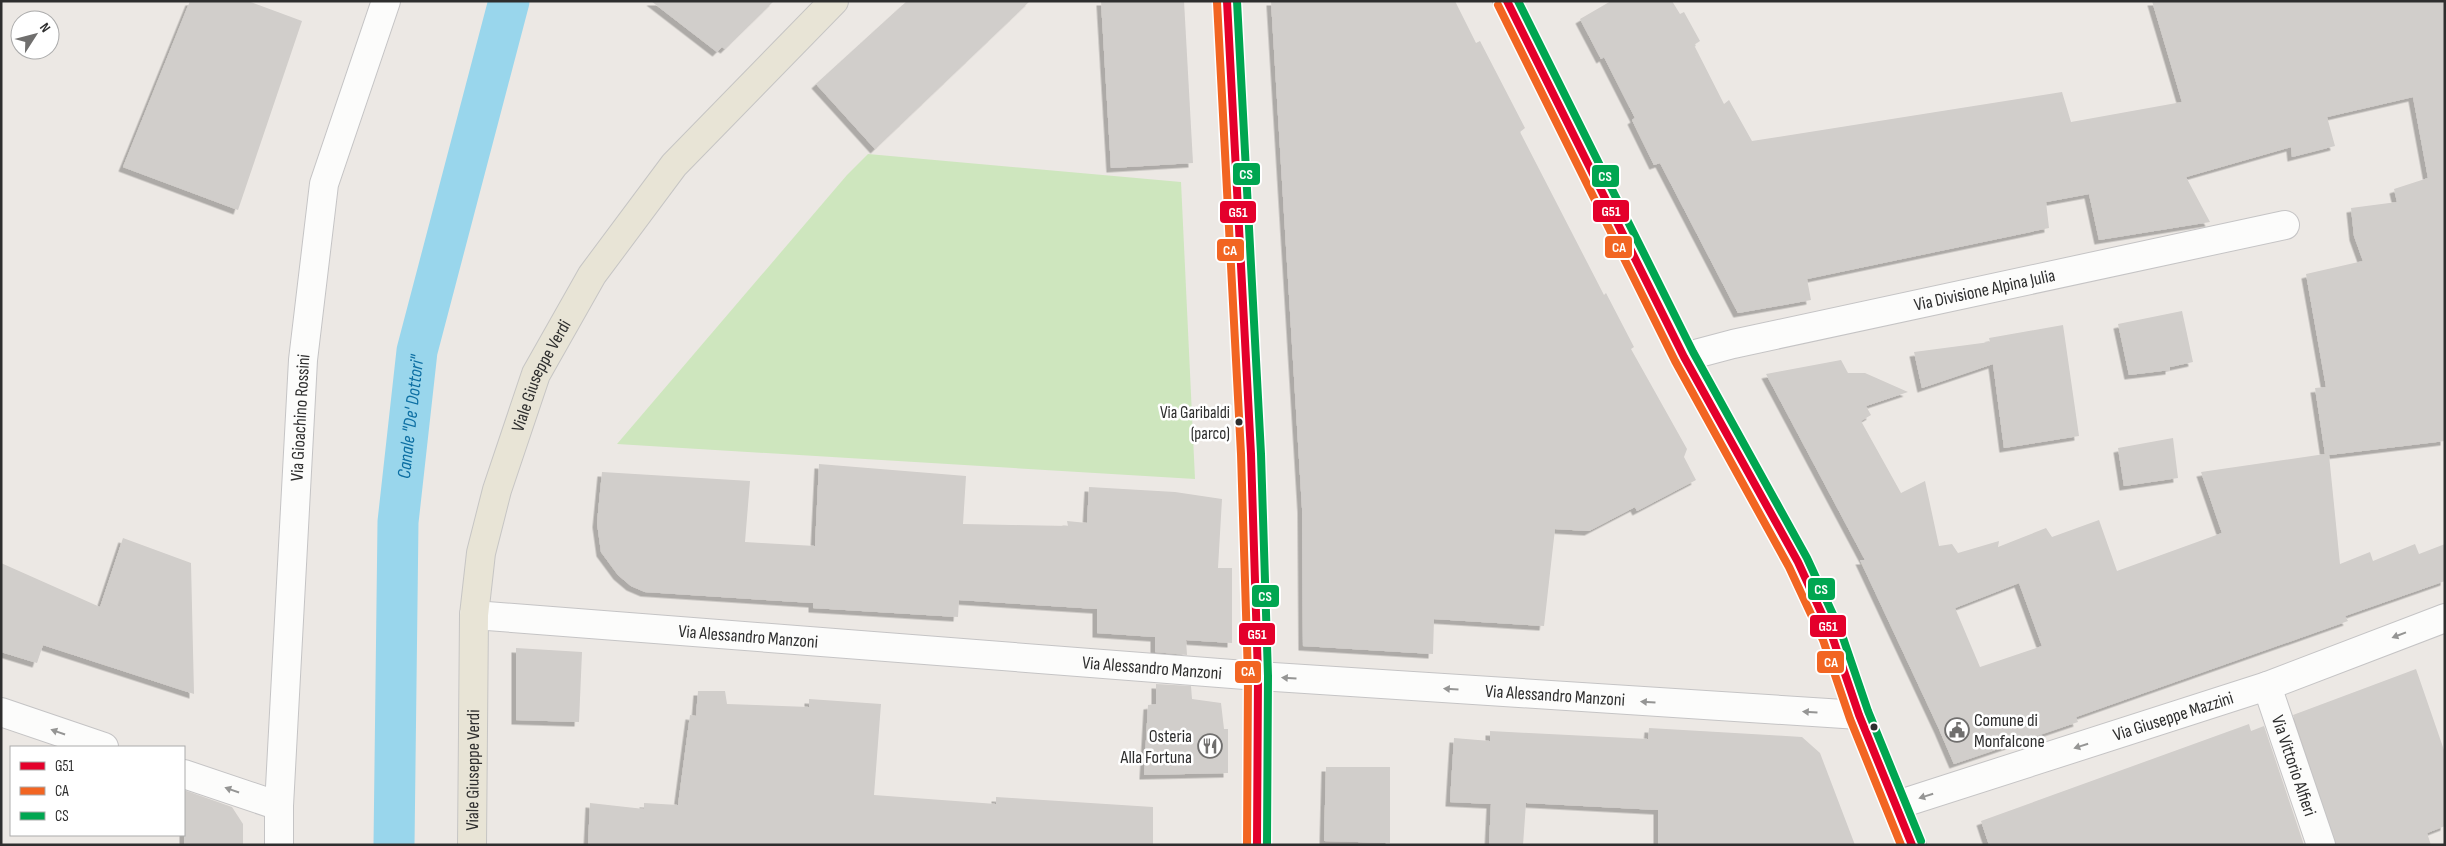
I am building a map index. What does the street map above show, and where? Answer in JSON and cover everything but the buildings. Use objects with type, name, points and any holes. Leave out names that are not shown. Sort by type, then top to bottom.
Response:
[{"type":"main road","name":"Viale Giuseppe Verdi","points":[[472,845],[474,615],[482,553],[497,490],[536,374],[592,275],[674,165],[834,1]]},
{"type":"main road","points":[[1507,1],[1684,357],[1798,562],[1832,636],[1859,715],[1912,845]]},
{"type":"street","name":"Via Gioachino Rossini","points":[[279,845],[279,806],[303,360],[324,184],[386,1]]},
{"type":"street","points":[[1226,1],[1251,454],[1258,676],[1257,845]]},
{"type":"street","name":"Via Divisione Alpina Julia","points":[[1684,357],[1742,342],[2285,225]]},
{"type":"street","name":"Via Alessandro Manzoni","points":[[474,615],[1258,676],[1859,715]]},
{"type":"street","name":"Via Giuseppe Mazzini","points":[[1897,805],[2267,686],[2445,618]]},
{"type":"street","name":"Via Vittorio Alfieri","points":[[2267,686],[2321,845]]},
{"type":"street","points":[[1,712],[101,746]]},
{"type":"street","points":[[185,774],[279,806]]},
{"type":"green space","points":[[868,154],[1181,182],[1195,479],[617,444],[847,175]]},
{"type":"waterway","name":"Canale \"De' Dottori\"","points":[[394,845],[398,522],[417,351],[509,1]]},
{"type":"transit line","name":"G51","points":[[1227,1],[1251,454],[1258,676],[1257,845]]},
{"type":"transit line","name":"CS","points":[[1237,1],[1261,454],[1268,676],[1267,845]]},
{"type":"transit line","name":"G51","points":[[1507,1],[1684,357],[1798,562],[1832,636],[1859,715],[1912,845]]},
{"type":"transit line","name":"CS","points":[[1518,1],[1693,352],[1807,558],[1841,632],[1868,711],[1921,841]]},
{"type":"transit line","name":"CA","points":[[1217,2],[1241,454],[1248,676],[1247,845]]},
{"type":"transit line","name":"CA","points":[[1498,5],[1675,361],[1789,567],[1823,640],[1850,719],[1901,845]]},
{"type":"place","name":"Via Garibaldi (parco)","points":[[1239,422]]},
{"type":"place","name":"Comune di Monfalcone","points":[[1957,730]]},
{"type":"place","name":"Osteria Alla Fortuna","points":[[1210,746]]}]
